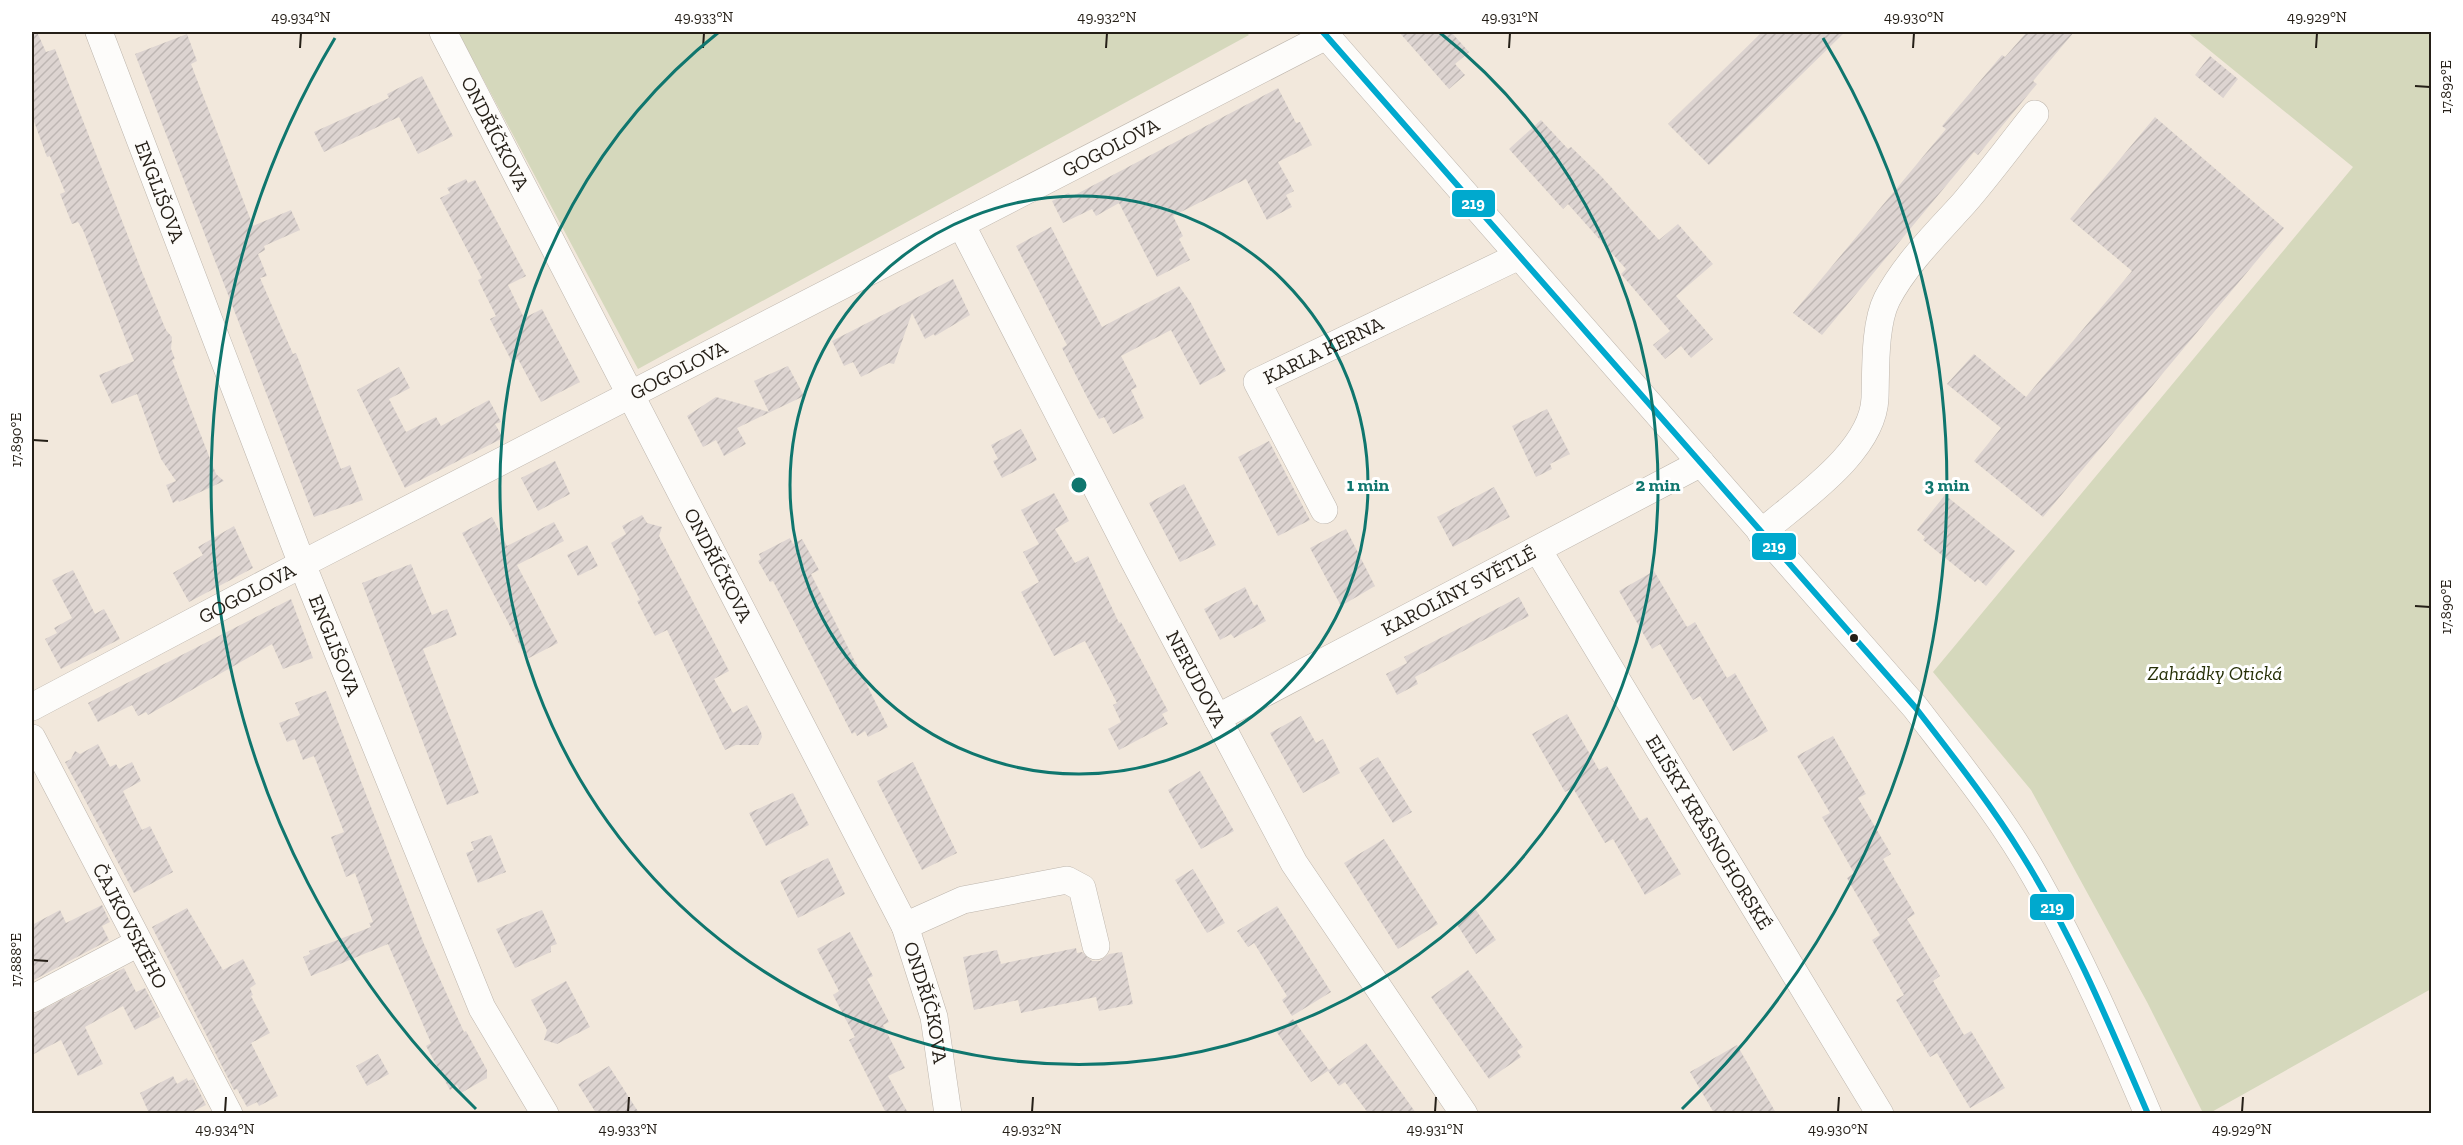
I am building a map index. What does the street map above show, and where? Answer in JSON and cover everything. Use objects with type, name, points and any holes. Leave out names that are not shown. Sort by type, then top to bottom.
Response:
[{"type":"street","name":"ENGLIŠOVA","points":[[99,32],[302,564],[482,1008],[545,1113]]},
{"type":"street","name":"ONDŘÍČKOVA","points":[[443,32],[905,926],[934,1017],[948,1113]]},
{"type":"street","name":"GOGOLOVA","points":[[32,708],[302,564],[1324,34]]},
{"type":"street","points":[[1324,34],[1915,707],[1975,785],[2016,844],[2068,937],[2148,1113]]},
{"type":"street","points":[[1761,533],[1830,474],[1859,443],[1871,423],[1875,400],[1874,370],[1886,301],[1913,261],[1974,191],[2035,114]]},
{"type":"street","name":"NERUDOVA","points":[[961,224],[1294,863],[1464,1113]]},
{"type":"street","name":"KARLA KERNA","points":[[1324,510],[1257,382],[1519,256]]},
{"type":"street","name":"KAROLÍNY SVĚTLÉ","points":[[1217,718],[1701,463]]},
{"type":"street","name":"ELIŠKY KRÁSNOHORSKÉ","points":[[1538,550],[1880,1113]]},
{"type":"street","name":"ČAJKOVSKÉHO","points":[[32,738],[229,1113]]},
{"type":"street","points":[[905,926],[963,900],[1067,880],[1082,888],[1096,946]]},
{"type":"street","points":[[32,999],[138,943]]},
{"type":"green space","points":[[458,32],[1246,32],[1249,35],[638,369]]},
{"type":"green space","name":"Zahrádky Otická","points":[[2187,32],[2432,32],[2431,989],[2208,1114],[2203,1113],[2147,1002],[2031,790],[1933,672],[2353,167]]},
{"type":"building","points":[[32,32],[37,32],[46,52],[55,49],[142,272],[166,330],[172,337],[171,349],[175,359],[172,360],[216,474],[224,481],[179,502],[178,500],[173,503],[166,485],[176,481],[161,459],[137,394],[112,404],[99,375],[134,361],[83,230],[78,222],[72,224],[60,194],[65,192],[50,156],[47,157],[32,116]]},
{"type":"building","points":[[1399,32],[1451,32],[1469,52],[1455,64],[1465,75],[1449,89]]},
{"type":"building","points":[[1762,32],[1845,32],[1709,165],[1668,124]]},
{"type":"building","points":[[2027,32],[2074,32],[2033,81],[2037,84],[1978,155],[1974,152],[1822,335],[1793,313],[1946,129],[1942,126],[2002,55],[2005,57]]},
{"type":"building","points":[[187,34],[197,61],[191,64],[253,226],[291,210],[300,230],[264,246],[265,250],[258,254],[267,276],[260,278],[293,354],[296,353],[341,469],[350,465],[363,500],[314,517],[135,54]]},
{"type":"building","points":[[2210,56],[2238,79],[2223,98],[2195,75]]},
{"type":"building","points":[[422,76],[453,136],[418,154],[399,117],[324,152],[314,132],[389,98],[387,94]]},
{"type":"building","points":[[1278,88],[1296,123],[1300,122],[1312,145],[1278,162],[1294,191],[1286,195],[1292,207],[1267,220],[1246,179],[1173,216],[1183,236],[1179,239],[1190,260],[1157,277],[1119,203],[1096,216],[1092,209],[1063,223],[1052,201],[1069,193],[1071,197]]},
{"type":"building","points":[[2155,117],[2284,228],[2043,517],[1974,461],[2001,428],[1947,384],[1974,354],[2026,397],[2132,271],[2070,219]]},
{"type":"building","points":[[1541,120],[1568,149],[1571,147],[1600,175],[1659,240],[1678,224],[1713,264],[1676,296],[1713,339],[1691,358],[1681,346],[1665,359],[1653,345],[1670,331],[1621,274],[1626,269],[1568,204],[1563,209],[1509,149]]},
{"type":"building","points":[[466,179],[468,183],[475,180],[526,276],[508,285],[524,318],[542,309],[580,382],[541,402],[518,359],[512,362],[490,319],[496,316],[478,280],[482,278],[440,198],[450,193],[447,188]]},
{"type":"building","points":[[1051,227],[1102,327],[1179,286],[1191,303],[1226,371],[1200,385],[1171,330],[1121,356],[1137,387],[1131,390],[1144,418],[1113,434],[1104,417],[1099,419],[1090,403],[1062,348],[1067,345],[1016,246]]},
{"type":"building","points":[[953,279],[970,315],[935,336],[934,334],[925,339],[912,313],[894,364],[889,363],[861,377],[853,362],[844,366],[832,341]]},
{"type":"building","points":[[788,366],[804,396],[737,428],[746,444],[724,456],[716,440],[703,447],[687,416],[716,397],[769,412],[754,381]]},
{"type":"building","points":[[399,367],[410,388],[389,399],[406,432],[436,417],[441,426],[489,400],[501,422],[495,424],[503,438],[405,488],[357,390]]},
{"type":"building","points":[[1547,409],[1570,454],[1550,464],[1552,469],[1536,477],[1512,426]]},
{"type":"building","points":[[1021,429],[1037,460],[1002,478],[993,461],[998,459],[991,445]]},
{"type":"building","points":[[1269,441],[1310,520],[1278,536],[1238,457]]},
{"type":"building","points":[[555,461],[570,494],[538,511],[521,478]]},
{"type":"building","points":[[1184,484],[1216,545],[1180,562],[1149,503]]},
{"type":"building","points":[[1494,487],[1510,517],[1453,547],[1437,517]]},
{"type":"building","points":[[1054,493],[1069,521],[1055,529],[1075,563],[1088,556],[1119,623],[1121,622],[1168,711],[1162,714],[1168,724],[1119,750],[1108,729],[1121,722],[1113,705],[1117,703],[1085,641],[1054,656],[1021,592],[1039,582],[1023,552],[1039,544],[1021,510]]},
{"type":"building","points":[[1945,495],[2015,551],[1986,586],[1978,579],[1975,582],[1923,540],[1925,537],[1917,530]]},
{"type":"building","points":[[642,515],[647,523],[662,527],[659,536],[729,671],[714,679],[733,713],[747,705],[761,732],[762,737],[758,745],[736,745],[725,750],[667,630],[655,636],[637,601],[640,600],[611,543],[626,534],[622,526]]},
{"type":"building","points":[[492,517],[507,546],[554,522],[564,541],[517,565],[558,643],[527,659],[462,533]]},
{"type":"building","points":[[234,526],[253,568],[189,602],[173,573],[203,555],[198,547]]},
{"type":"building","points":[[1346,529],[1375,586],[1341,606],[1310,548]]},
{"type":"building","points":[[790,538],[793,544],[802,539],[819,570],[811,574],[888,727],[868,737],[865,731],[857,736],[855,732],[852,734],[773,581],[770,582],[758,561],[761,559],[759,554]]},
{"type":"building","points":[[587,545],[598,566],[578,576],[567,555]]},
{"type":"building","points":[[411,564],[432,615],[447,609],[457,635],[423,649],[479,793],[447,805],[362,583]]},
{"type":"building","points":[[73,570],[95,614],[104,609],[120,639],[61,669],[45,639],[57,633],[54,628],[72,618],[52,580]]},
{"type":"building","points":[[1654,571],[1687,627],[1695,622],[1727,678],[1735,673],[1768,731],[1733,751],[1700,696],[1693,700],[1660,644],[1652,649],[1619,591]]},
{"type":"building","points":[[1245,587],[1254,606],[1257,604],[1266,621],[1234,638],[1231,634],[1220,640],[1204,609]]},
{"type":"building","points":[[1519,597],[1529,616],[1415,677],[1418,684],[1397,695],[1386,674],[1407,663],[1404,657]]},
{"type":"building","points":[[291,599],[313,658],[283,669],[272,644],[148,715],[146,712],[138,716],[132,705],[98,722],[88,703]]},
{"type":"building","points":[[326,691],[424,944],[464,1032],[466,1031],[487,1070],[487,1078],[461,1093],[457,1085],[450,1090],[426,1046],[431,1043],[388,944],[311,976],[303,957],[310,954],[309,951],[371,927],[369,923],[373,922],[355,873],[346,877],[331,837],[344,832],[314,756],[303,760],[295,739],[287,742],[279,723],[300,715],[295,703]]},
{"type":"building","points":[[1567,714],[1599,770],[1607,766],[1640,821],[1647,817],[1681,874],[1645,895],[1613,839],[1605,843],[1573,788],[1565,792],[1532,734]]},
{"type":"building","points":[[1301,716],[1316,743],[1323,739],[1340,773],[1303,793],[1270,733]]},
{"type":"building","points":[[1833,736],[1866,794],[1858,798],[1891,854],[1883,859],[1915,914],[1907,919],[1940,976],[1933,981],[1964,1035],[1971,1031],[2005,1088],[1970,1108],[1937,1053],[1930,1057],[1896,1000],[1904,995],[1872,940],[1880,935],[1847,878],[1854,873],[1822,817],[1830,813],[1797,756]]},
{"type":"building","points":[[98,744],[110,767],[116,764],[119,769],[132,762],[141,781],[123,791],[142,830],[150,826],[173,872],[134,893],[65,762],[71,759],[75,751],[80,754]]},
{"type":"building","points":[[1378,757],[1412,812],[1393,823],[1359,768]]},
{"type":"building","points":[[913,762],[957,853],[922,870],[877,781]]},
{"type":"building","points":[[1200,771],[1234,831],[1201,849],[1168,790]]},
{"type":"building","points":[[793,793],[809,825],[766,846],[749,813]]},
{"type":"building","points":[[491,835],[506,872],[478,883],[466,853],[474,850],[471,842]]},
{"type":"building","points":[[1384,839],[1438,924],[1398,949],[1344,863]]},
{"type":"building","points":[[828,858],[845,894],[798,918],[780,881]]},
{"type":"building","points":[[1193,869],[1225,923],[1207,933],[1175,880]]},
{"type":"building","points":[[102,905],[110,922],[102,926],[109,940],[32,981],[32,925],[60,910],[66,923]]},
{"type":"building","points":[[1277,906],[1331,992],[1292,1016],[1282,1000],[1287,996],[1254,943],[1248,947],[1237,931]]},
{"type":"building","points":[[187,908],[223,970],[243,959],[256,984],[250,988],[253,995],[251,996],[270,1033],[251,1043],[278,1096],[259,1106],[257,1102],[247,1107],[237,1089],[234,1090],[152,927]]},
{"type":"building","points":[[542,910],[557,944],[551,946],[551,952],[515,968],[496,929]]},
{"type":"building","points":[[1476,910],[1496,940],[1476,954],[1456,923]]},
{"type":"building","points":[[850,932],[873,976],[867,979],[889,1022],[883,1025],[905,1068],[888,1076],[908,1113],[886,1113],[849,1040],[855,1037],[833,995],[839,991],[817,949]]},
{"type":"building","points":[[1076,948],[1077,953],[1082,952],[1092,961],[1100,961],[1109,954],[1122,952],[1133,1004],[1099,1011],[1096,997],[1021,1013],[1018,1000],[974,1010],[963,957],[997,950],[1001,964]]},
{"type":"building","points":[[124,968],[136,992],[145,988],[160,1017],[135,1030],[123,1006],[85,1027],[103,1064],[78,1076],[61,1040],[32,1055],[32,1015]]},
{"type":"building","points":[[1468,970],[1523,1047],[1517,1051],[1521,1057],[1489,1079],[1431,997]]},
{"type":"building","points":[[566,981],[590,1027],[557,1044],[544,1040],[547,1030],[531,1000]]},
{"type":"building","points":[[1293,1019],[1329,1070],[1366,1043],[1416,1113],[1368,1113],[1345,1082],[1339,1086],[1328,1071],[1311,1082],[1276,1031]]},
{"type":"building","points":[[1737,1045],[1776,1113],[1714,1113],[1690,1072]]},
{"type":"building","points":[[378,1054],[389,1074],[367,1086],[356,1066]]},
{"type":"building","points":[[609,1066],[639,1113],[596,1113],[578,1084]]},
{"type":"building","points":[[173,1076],[177,1084],[187,1078],[188,1081],[193,1079],[206,1105],[189,1113],[149,1113],[140,1093]]},
{"type":"transit line","name":"219","points":[[1323,32],[1915,707],[1957,761],[2010,836],[2058,917],[2090,982],[2148,1114]]}]
